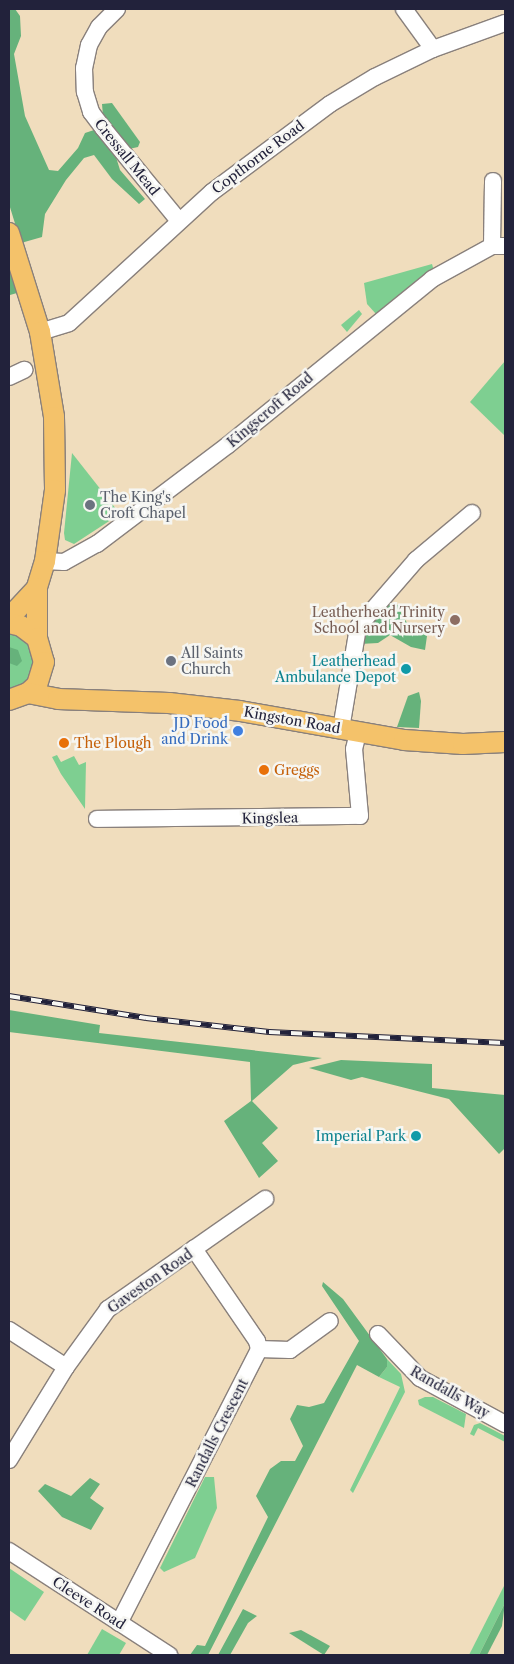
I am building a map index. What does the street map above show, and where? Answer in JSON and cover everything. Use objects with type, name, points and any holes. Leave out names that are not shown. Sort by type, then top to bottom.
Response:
[{"type":"main road","points":[[9,233],[40,332],[55,442],[55,490],[44,561],[37,588],[37,638],[44,662],[60,686],[78,698]]},
{"type":"main road","points":[[9,618],[37,588]]},
{"type":"main road","points":[[9,623],[21,626],[37,638]]},
{"type":"main road","points":[[14,698],[42,674],[44,662]]},
{"type":"main road","name":"Kingston Road","points":[[14,698],[78,698],[199,706],[427,743],[505,742]]},
{"type":"street","name":"Cressall Mead","points":[[117,9],[99,27],[89,45],[84,68],[85,92],[91,112],[179,221]]},
{"type":"street","points":[[404,9],[433,49]]},
{"type":"street","name":"Copthorne Road","points":[[40,332],[69,324],[179,221],[250,160],[322,110],[375,77],[433,49],[505,23]]},
{"type":"street","name":"Kingscroft Road","points":[[44,561],[64,562],[97,544],[228,445],[432,279],[499,246],[493,181]]},
{"type":"street","points":[[349,731],[358,627],[416,560],[472,513]]},
{"type":"street","name":"Kingslea","points":[[97,819],[360,816],[354,749],[349,731]]},
{"type":"street","name":"Gaveston Road","points":[[9,1460],[66,1367],[108,1309],[265,1199]]},
{"type":"street","points":[[194,1249],[257,1341],[259,1349],[290,1350],[330,1321]]},
{"type":"street","points":[[9,1330],[66,1367]]},
{"type":"street","name":"Randalls Way","points":[[378,1334],[420,1378],[505,1424]]},
{"type":"street","name":"Randalls Crescent","points":[[119,1623],[259,1349]]},
{"type":"street","name":"Cleeve Road","points":[[9,1551],[169,1655]]},
{"type":"green space","points":[[9,9],[15,9],[20,16],[21,36],[14,54],[25,116],[49,170],[58,171],[78,148],[85,133],[94,130],[116,157],[120,170],[145,199],[139,204],[112,179],[94,155],[84,158],[66,180],[45,214],[42,237],[21,243],[9,204]]},
{"type":"green space","points":[[112,103],[140,142],[138,147],[129,149],[103,116],[102,104]]},
{"type":"green space","points":[[432,264],[434,271],[376,314],[367,304],[364,283]]},
{"type":"green space","points":[[9,270],[17,293],[10,295],[9,293]]},
{"type":"green space","points":[[359,310],[362,314],[347,332],[341,325]]},
{"type":"green space","points":[[505,361],[505,436],[470,402]]},
{"type":"green space","points":[[72,453],[120,514],[74,544],[65,540],[64,533]]},
{"type":"green space","points":[[389,603],[403,606],[401,613],[409,626],[427,636],[425,650],[411,647],[390,635],[378,643],[360,644],[362,634]]},
{"type":"green space","points":[[9,631],[26,638],[37,656],[29,683],[9,692]]},
{"type":"green space","points":[[9,647],[18,650],[22,661],[17,666],[9,663]]},
{"type":"green space","points":[[419,692],[421,701],[419,728],[397,727],[408,696]]},
{"type":"green space","points":[[57,755],[61,762],[74,756],[79,765],[86,762],[85,809],[61,774],[52,757]]},
{"type":"green space","points":[[9,1010],[100,1025],[99,1033],[322,1058],[293,1065],[252,1101],[278,1128],[262,1143],[278,1161],[259,1178],[224,1121],[251,1101],[250,1062],[9,1032]]},
{"type":"green space","points":[[341,1060],[432,1064],[432,1088],[505,1095],[505,1148],[499,1154],[449,1099],[362,1077],[351,1080],[309,1068]]},
{"type":"green space","points":[[323,1282],[343,1299],[387,1359],[387,1367],[379,1377],[357,1365],[208,1655],[190,1655],[197,1645],[205,1646],[268,1517],[256,1496],[270,1469],[281,1461],[295,1461],[303,1446],[290,1419],[297,1405],[309,1407],[324,1403],[359,1341],[322,1286]]},
{"type":"green space","points":[[387,1359],[401,1374],[405,1392],[353,1493],[350,1490],[400,1387],[379,1377],[387,1367]]},
{"type":"green space","points":[[425,1397],[433,1397],[466,1414],[464,1428],[419,1405],[418,1400]]},
{"type":"green space","points":[[480,1423],[505,1436],[505,1442],[478,1428],[474,1436],[470,1434],[474,1425]]},
{"type":"green space","points":[[205,1477],[214,1477],[217,1508],[195,1558],[164,1572],[160,1568]]},
{"type":"green space","points":[[90,1478],[100,1484],[90,1498],[104,1508],[91,1530],[62,1517],[38,1491],[45,1484],[71,1496]]},
{"type":"green space","points":[[9,1568],[44,1592],[25,1621],[9,1610]]},
{"type":"green space","points":[[505,1584],[505,1603],[479,1655],[469,1655]]},
{"type":"green space","points":[[505,1603],[502,1626],[487,1655],[479,1655]]},
{"type":"green space","points":[[243,1609],[257,1616],[248,1623],[230,1655],[218,1655]]},
{"type":"green space","points":[[102,1629],[126,1643],[119,1655],[87,1655]]},
{"type":"green space","points":[[301,1630],[330,1646],[324,1655],[289,1633]]},
{"type":"railway","points":[[9,996],[146,1018],[269,1032],[505,1043]]},
{"type":"place","name":"The King's Croft Chapel","points":[[90,505]]},
{"type":"place","name":"Leatherhead Trinity School and Nursery","points":[[455,620]]},
{"type":"place","name":"All Saints Church","points":[[171,661]]},
{"type":"place","name":"Leatherhead Ambulance Depot","points":[[406,669]]},
{"type":"place","name":"JD Food and Drink","points":[[238,731]]},
{"type":"place","name":"The Plough","points":[[64,743]]},
{"type":"place","name":"Greggs","points":[[264,770]]},
{"type":"place","name":"Imperial Park","points":[[416,1136]]}]
